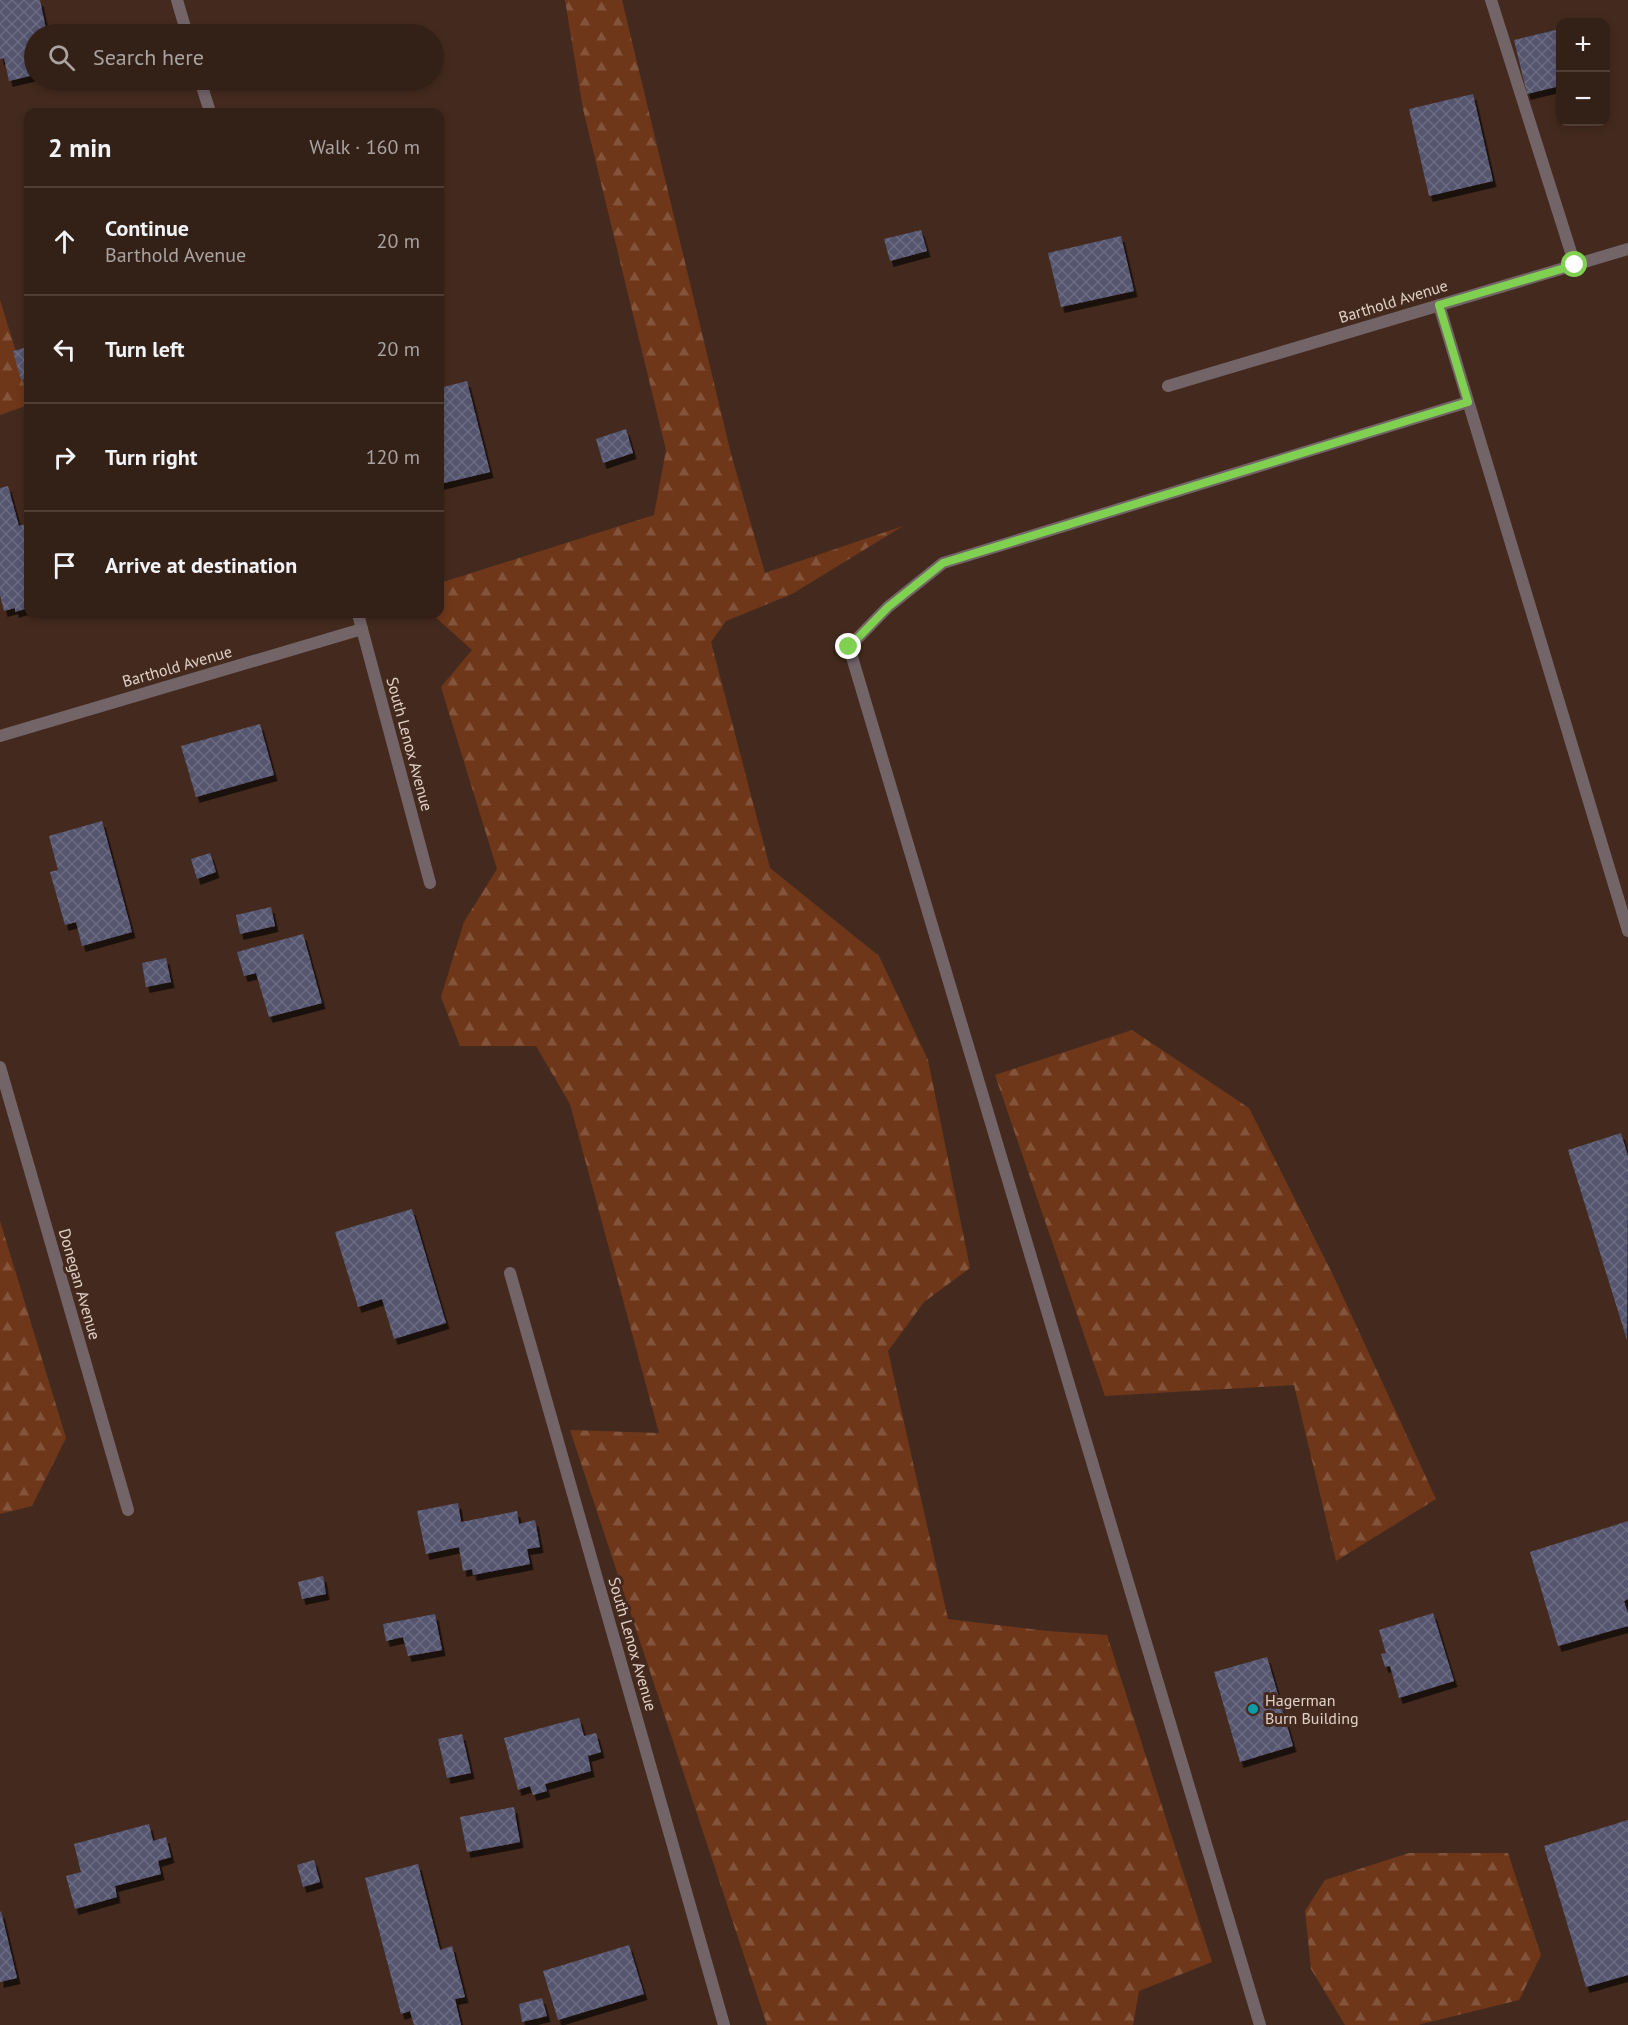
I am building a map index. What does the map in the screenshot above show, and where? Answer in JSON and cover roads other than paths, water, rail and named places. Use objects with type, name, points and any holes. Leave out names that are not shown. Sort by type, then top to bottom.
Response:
[{"type":"street","points":[[177,0],[184,24]]},
{"type":"street","points":[[1491,0],[1575,265]]},
{"type":"street","points":[[203,90],[209,108]]},
{"type":"street","name":"Barthold Avenue","points":[[1168,386],[1628,249]]},
{"type":"street","points":[[1439,305],[1628,931]]},
{"type":"street","points":[[1260,2025],[849,647],[888,607],[943,563],[1468,402]]},
{"type":"street","name":"South Lenox Avenue","points":[[359,618],[430,883]]},
{"type":"street","name":"Barthold Avenue","points":[[0,736],[362,629]]},
{"type":"street","name":"Donegan Avenue","points":[[0,1067],[128,1510]]},
{"type":"street","name":"South Lenox Avenue","points":[[510,1273],[724,2025]]},
{"type":"place","name":"Hagerman Burn Building","points":[[1253,1709]]}]
